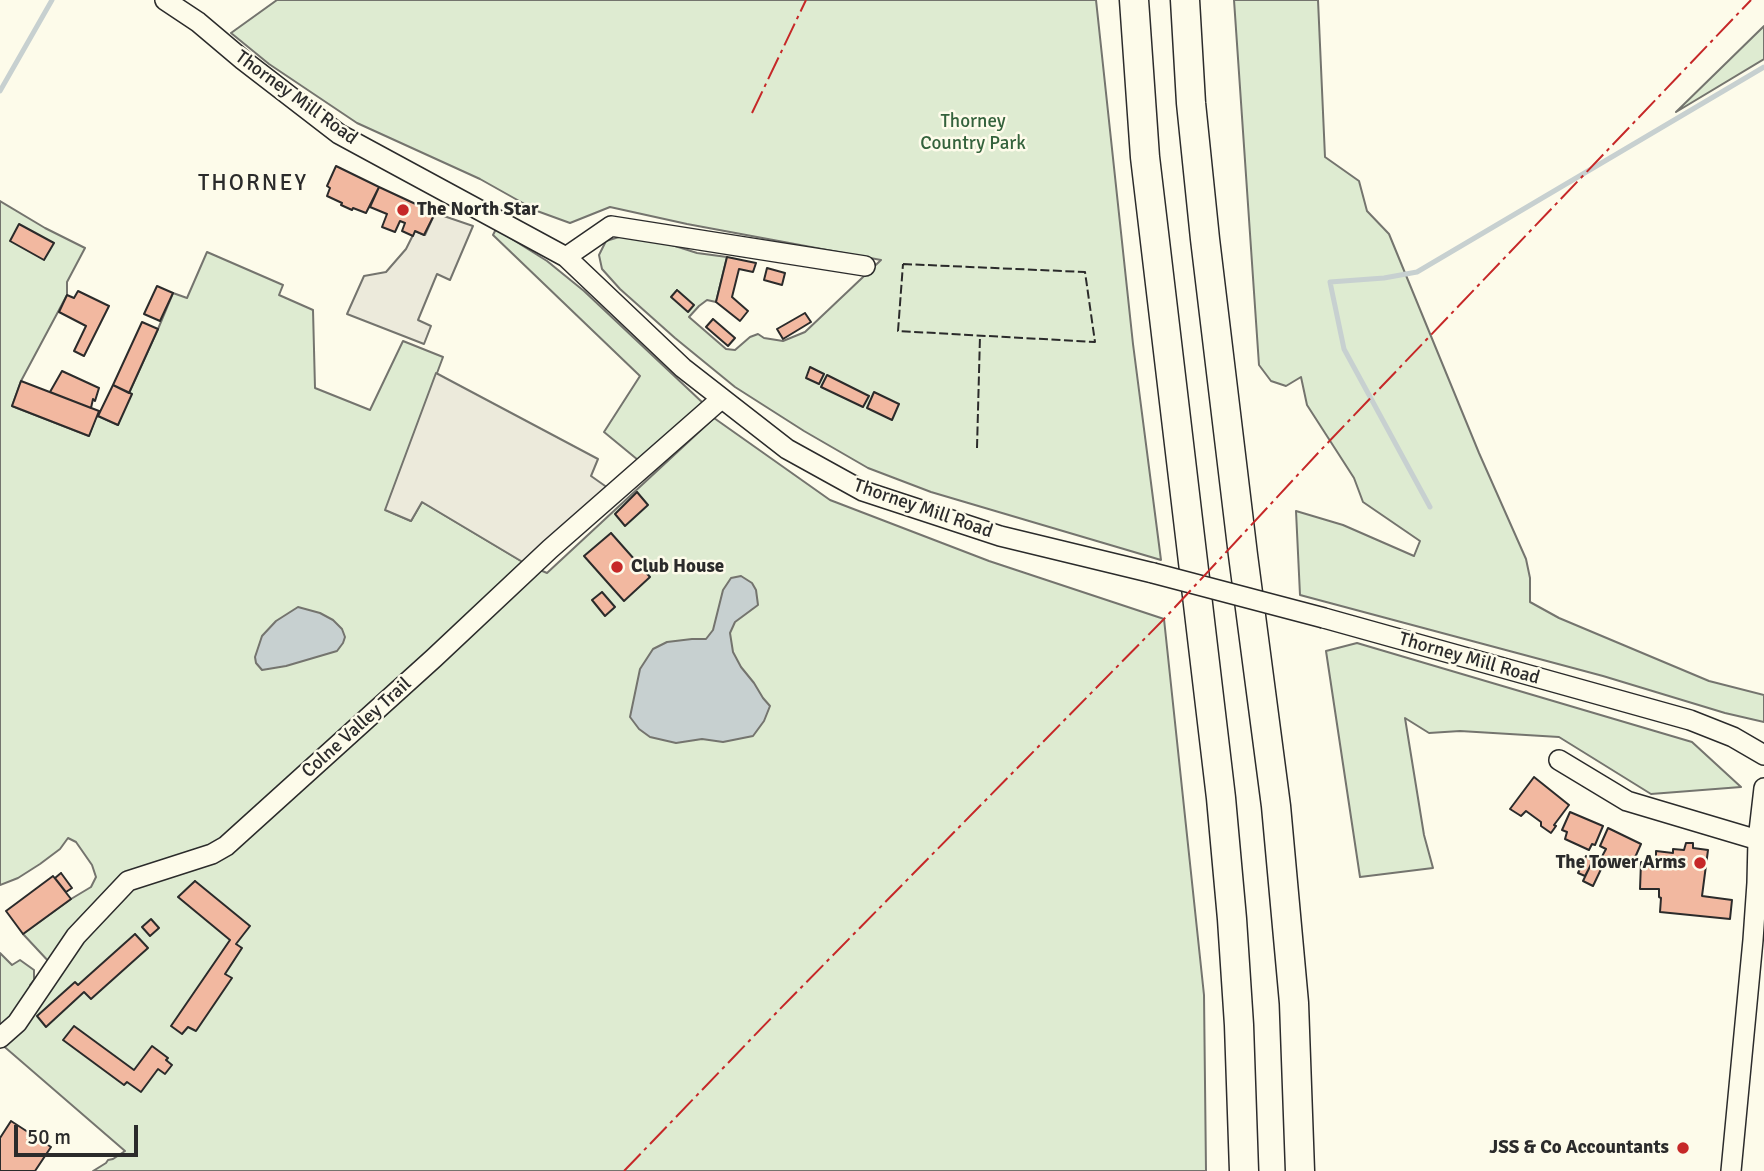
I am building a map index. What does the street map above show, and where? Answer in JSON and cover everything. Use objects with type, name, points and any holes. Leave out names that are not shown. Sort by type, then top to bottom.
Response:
[{"type":"highway","points":[[1134,0],[1145,157],[1213,729],[1231,905],[1239,1025],[1244,1171]]},
{"type":"highway","points":[[1185,0],[1191,103],[1206,252],[1276,806],[1294,1003],[1300,1171]]},
{"type":"street","name":"Thorney Mill Road","points":[[165,0],[198,22],[339,134],[566,257],[719,402],[787,449],[863,491],[1000,536],[1324,618],[1690,720],[1733,737],[1764,755]]},
{"type":"street","points":[[566,257],[611,226],[864,266]]},
{"type":"street","name":"Colne Valley Trail","points":[[0,1038],[17,1023],[76,936],[128,881],[212,855],[226,846],[551,550],[719,402]]},
{"type":"street","points":[[1559,760],[1627,801],[1758,840]]},
{"type":"street","points":[[1731,1171],[1761,886],[1758,840],[1764,788]]},
{"type":"green space","name":"Thorney Country Park","points":[[277,0],[1096,0],[1133,344],[1161,560],[931,492],[868,468],[735,387],[620,289],[602,269],[599,255],[606,241],[634,236],[650,238],[697,253],[727,257],[716,302],[707,300],[689,317],[726,349],[735,350],[750,337],[758,334],[764,338],[783,341],[805,332],[881,260],[610,207],[570,223],[537,211],[480,179],[357,123],[269,64],[231,33]]},
{"type":"green space","points":[[1234,0],[1318,0],[1325,157],[1359,181],[1367,211],[1389,234],[1479,453],[1526,559],[1530,578],[1530,602],[1559,618],[1709,681],[1764,695],[1764,722],[1300,595],[1296,511],[1343,525],[1414,556],[1420,541],[1363,502],[1354,478],[1307,405],[1301,377],[1286,386],[1271,381],[1259,365]]},
{"type":"green space","points":[[1764,26],[1764,59],[1676,112]]},
{"type":"green space","points":[[0,201],[85,248],[67,282],[67,295],[21,381],[12,406],[89,436],[98,416],[118,425],[129,393],[173,293],[187,298],[207,252],[283,285],[279,295],[313,310],[315,388],[370,410],[403,341],[443,357],[386,510],[411,521],[422,502],[526,564],[547,573],[714,418],[830,500],[989,561],[1164,619],[1204,995],[1206,1171],[93,1171],[125,1151],[0,1043],[51,964],[23,934],[91,887],[96,877],[92,865],[76,842],[68,838],[60,849],[40,864],[18,878],[0,885]]},
{"type":"green space","points":[[496,229],[547,261],[584,291],[703,403],[638,460],[604,432],[640,376],[493,235]]},
{"type":"green space","points":[[1357,643],[1692,742],[1741,787],[1651,794],[1559,737],[1460,731],[1429,733],[1405,718],[1424,835],[1433,868],[1360,877],[1326,651]]},
{"type":"green space","points":[[0,953],[12,965],[20,960],[34,970],[34,980],[30,985],[33,988],[0,1030]]},
{"type":"shaded area","points":[[435,213],[473,226],[450,280],[437,274],[418,320],[431,326],[424,344],[347,314],[364,276],[386,272],[406,249],[415,231],[425,235]]},
{"type":"shaded area","points":[[436,373],[598,459],[591,476],[608,488],[526,564],[422,502],[411,521],[385,510]]},
{"type":"shaded area","points":[[741,576],[752,583],[758,605],[735,622],[730,633],[733,652],[770,706],[764,721],[753,736],[723,742],[702,739],[676,743],[650,737],[639,729],[630,717],[640,669],[653,649],[667,642],[706,639],[713,630],[723,590],[731,578]]},
{"type":"shaded area","points":[[298,607],[333,620],[342,629],[345,637],[343,643],[337,651],[262,670],[255,657],[262,636],[276,621]]},
{"type":"building","points":[[336,166],[379,187],[366,213],[353,208],[352,210],[327,196],[330,188],[327,186]]},
{"type":"building","name":"The North Star","points":[[379,187],[435,213],[424,235],[415,231],[413,236],[402,231],[405,223],[400,221],[395,232],[382,227],[387,214],[370,207]]},
{"type":"building","points":[[19,224],[54,243],[44,260],[10,241]]},
{"type":"building","points":[[727,257],[756,263],[753,272],[739,269],[732,297],[748,311],[740,321],[716,302]]},
{"type":"building","points":[[767,268],[785,273],[782,285],[764,280]]},
{"type":"building","points":[[157,286],[173,293],[160,321],[144,314]]},
{"type":"building","points":[[677,290],[694,305],[688,312],[671,297]]},
{"type":"building","points":[[78,291],[109,306],[84,356],[74,351],[86,326],[59,312],[67,295],[74,298]]},
{"type":"building","points":[[805,313],[811,322],[783,339],[777,329]]},
{"type":"building","points":[[713,319],[735,338],[728,346],[706,327]]},
{"type":"building","points":[[142,322],[158,329],[129,393],[113,385]]},
{"type":"building","points":[[810,367],[824,374],[819,384],[806,378]]},
{"type":"building","points":[[62,371],[99,388],[91,408],[50,392]]},
{"type":"building","points":[[827,375],[869,396],[863,407],[821,387]]},
{"type":"building","points":[[21,381],[99,411],[89,436],[12,406]]},
{"type":"building","points":[[113,385],[132,394],[118,425],[98,416]]},
{"type":"building","points":[[874,392],[899,404],[892,420],[867,408]]},
{"type":"building","points":[[637,492],[648,505],[625,526],[615,514]]},
{"type":"building","name":"Club House","points":[[611,533],[650,577],[624,601],[584,556]]},
{"type":"building","points":[[602,592],[615,607],[605,616],[592,600]]},
{"type":"building","points":[[1534,777],[1569,805],[1551,833],[1526,811],[1521,816],[1510,809]]},
{"type":"building","points":[[1570,812],[1603,826],[1595,845],[1592,844],[1589,850],[1565,839],[1567,832],[1562,830]]},
{"type":"building","points":[[1608,828],[1641,844],[1633,862],[1627,859],[1622,867],[1616,865],[1614,869],[1599,862],[1606,849],[1600,846]]},
{"type":"building","points":[[1686,843],[1693,843],[1693,848],[1708,850],[1702,896],[1732,900],[1730,919],[1660,912],[1659,889],[1640,889],[1641,862],[1656,863],[1656,851],[1673,853],[1673,849],[1684,850]]},
{"type":"building","points":[[1586,856],[1594,859],[1585,876],[1578,873]]},
{"type":"building","points":[[1593,860],[1603,865],[1593,886],[1583,881]]},
{"type":"building","points":[[61,873],[72,888],[66,892],[55,878]]},
{"type":"building","points":[[53,876],[71,899],[23,934],[6,911]]},
{"type":"building","points":[[195,881],[250,926],[236,944],[242,948],[225,974],[232,978],[196,1031],[188,1027],[182,1034],[171,1026],[230,940],[178,897]]},
{"type":"building","points":[[151,919],[159,928],[150,936],[142,927]]},
{"type":"building","points":[[135,934],[148,948],[91,999],[84,992],[46,1027],[37,1016],[75,982],[78,985]]},
{"type":"building","points":[[74,1026],[134,1070],[152,1046],[168,1058],[166,1060],[172,1065],[165,1074],[158,1069],[141,1092],[127,1082],[124,1085],[63,1040]]},
{"type":"building","points":[[11,1121],[51,1147],[35,1171],[0,1171],[0,1138]]},
{"type":"waterway","points":[[0,91],[52,0]]},
{"type":"waterway","points":[[1430,507],[1344,349],[1330,282],[1384,278],[1417,272],[1764,67]]},
{"type":"fence","points":[[903,264],[1085,272],[1095,342],[898,331],[903,264]]},
{"type":"fence","points":[[977,448],[980,336]]},
{"type":"power","points":[[752,113],[806,0]]},
{"type":"power","points":[[624,1171],[1164,619],[1319,452],[1751,0]]},
{"type":"place","name":"The North Star","points":[[403,210]]},
{"type":"place","name":"Club House","points":[[617,567]]},
{"type":"place","name":"The Tower Arms","points":[[1700,863]]},
{"type":"place","name":"JSS & Co Accountants","points":[[1683,1148]]},
{"type":"district","name":"THORNEY","points":[[253,184]]}]
